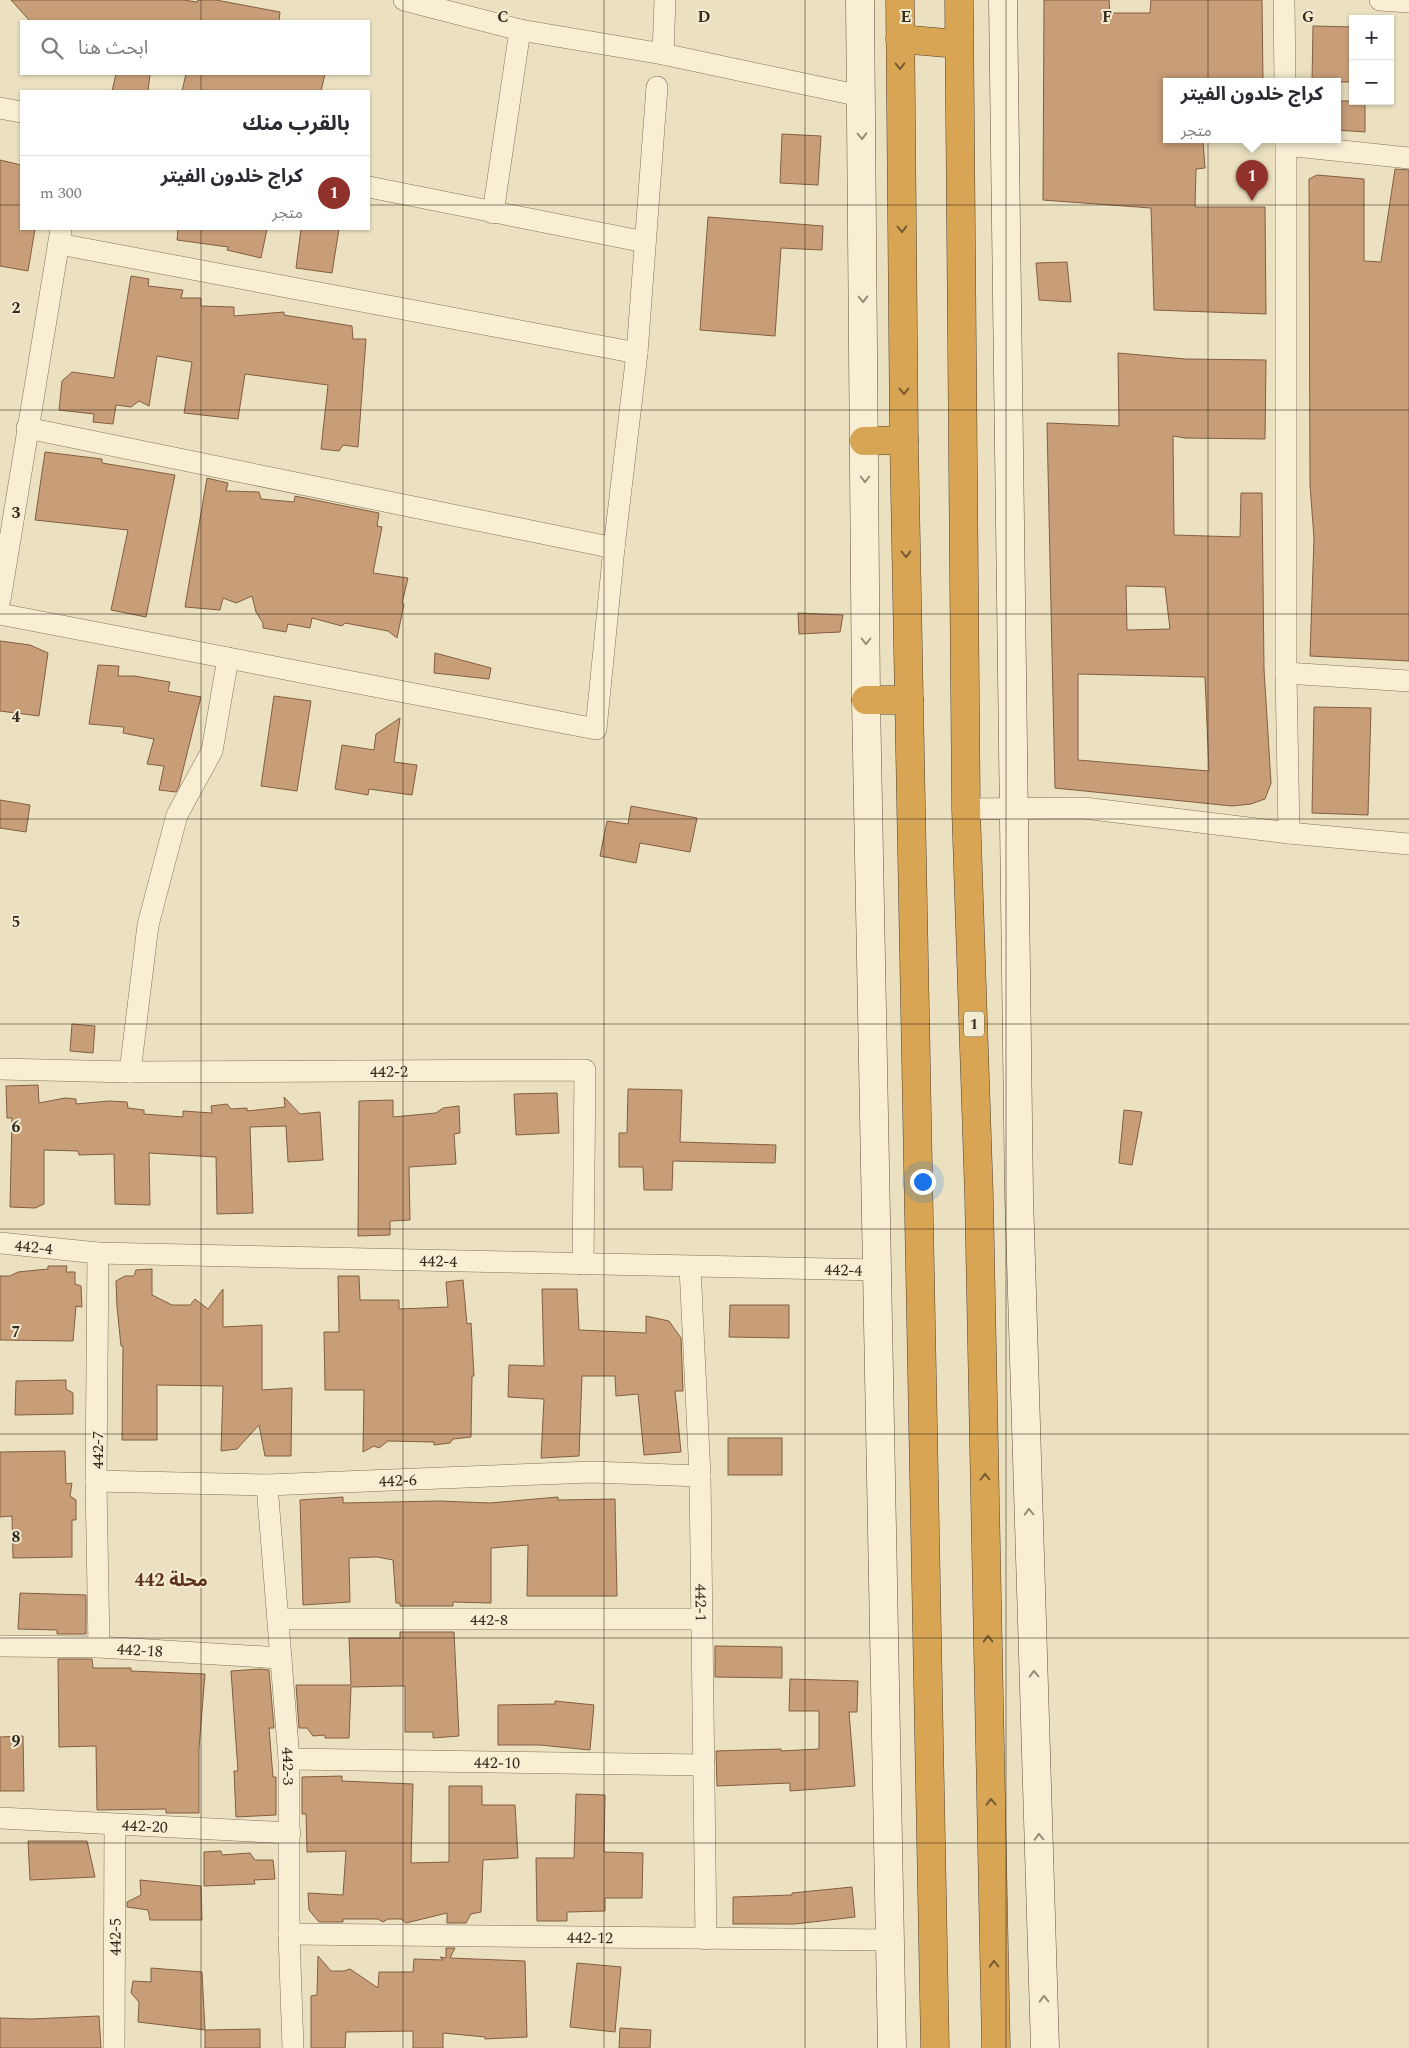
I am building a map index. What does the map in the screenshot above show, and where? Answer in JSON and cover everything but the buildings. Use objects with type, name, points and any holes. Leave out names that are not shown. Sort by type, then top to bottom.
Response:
[{"type":"highway","points":[[900,0],[904,440],[935,2048]]},
{"type":"highway","name":"1","points":[[959,0],[966,809],[980,1207],[996,2048]]},
{"type":"highway","points":[[900,39],[958,44]]},
{"type":"highway","points":[[864,440],[904,440]]},
{"type":"highway","points":[[866,700],[909,700]]},
{"type":"main road","points":[[860,0],[866,700],[892,2048]]},
{"type":"main road","points":[[1002,0],[1019,1205],[1045,2048]]},
{"type":"street","points":[[404,0],[466,9],[520,30],[663,54],[861,96]]},
{"type":"street","points":[[663,54],[665,0]]},
{"type":"street","points":[[1284,0],[1285,78]]},
{"type":"street","points":[[1380,0],[1409,2]]},
{"type":"street","points":[[493,213],[520,30]]},
{"type":"street","points":[[0,614],[596,729],[614,548],[637,354],[657,88]]},
{"type":"street","points":[[0,108],[20,112]]},
{"type":"street","points":[[1286,143],[1286,673],[1289,833]]},
{"type":"street","points":[[1294,143],[1409,158]]},
{"type":"street","points":[[370,187],[645,242]]},
{"type":"street","points":[[0,600],[60,236],[637,354]]},
{"type":"street","points":[[27,428],[614,548]]},
{"type":"street","points":[[130,1072],[148,925],[177,815],[212,751],[228,658]]},
{"type":"street","points":[[1286,673],[1409,681]]},
{"type":"street","points":[[966,809],[1012,807],[1084,808],[1289,833],[1409,844]]},
{"type":"street","name":"442-2","points":[[0,1070],[130,1072],[585,1070],[583,1264]]},
{"type":"street","name":"442-4","points":[[0,1243],[98,1253],[876,1270]]},
{"type":"street","name":"442-7","points":[[98,1253],[96,1481],[99,1647]]},
{"type":"street","name":"442-1","points":[[690,1267],[700,1476],[706,1939]]},
{"type":"street","name":"442-6","points":[[96,1481],[267,1485],[592,1472],[700,1476]]},
{"type":"street","name":"442-3","points":[[267,1485],[289,1759],[289,1934],[293,2048]]},
{"type":"street","name":"442-8","points":[[278,1619],[701,1619]]},
{"type":"street","name":"442-18","points":[[0,1646],[99,1647],[281,1658]]},
{"type":"street","name":"442-10","points":[[289,1759],[704,1765]]},
{"type":"street","name":"442-20","points":[[0,1818],[290,1833]]},
{"type":"street","name":"442-5","points":[[114,2048],[115,1825]]},
{"type":"street","name":"442-12","points":[[289,1934],[890,1940]]},
{"type":"place","name":"كراج خلدون الفيتر","points":[[1252,201]]},
{"type":"district","name":"محلة 442","points":[[171,1580]]}]
